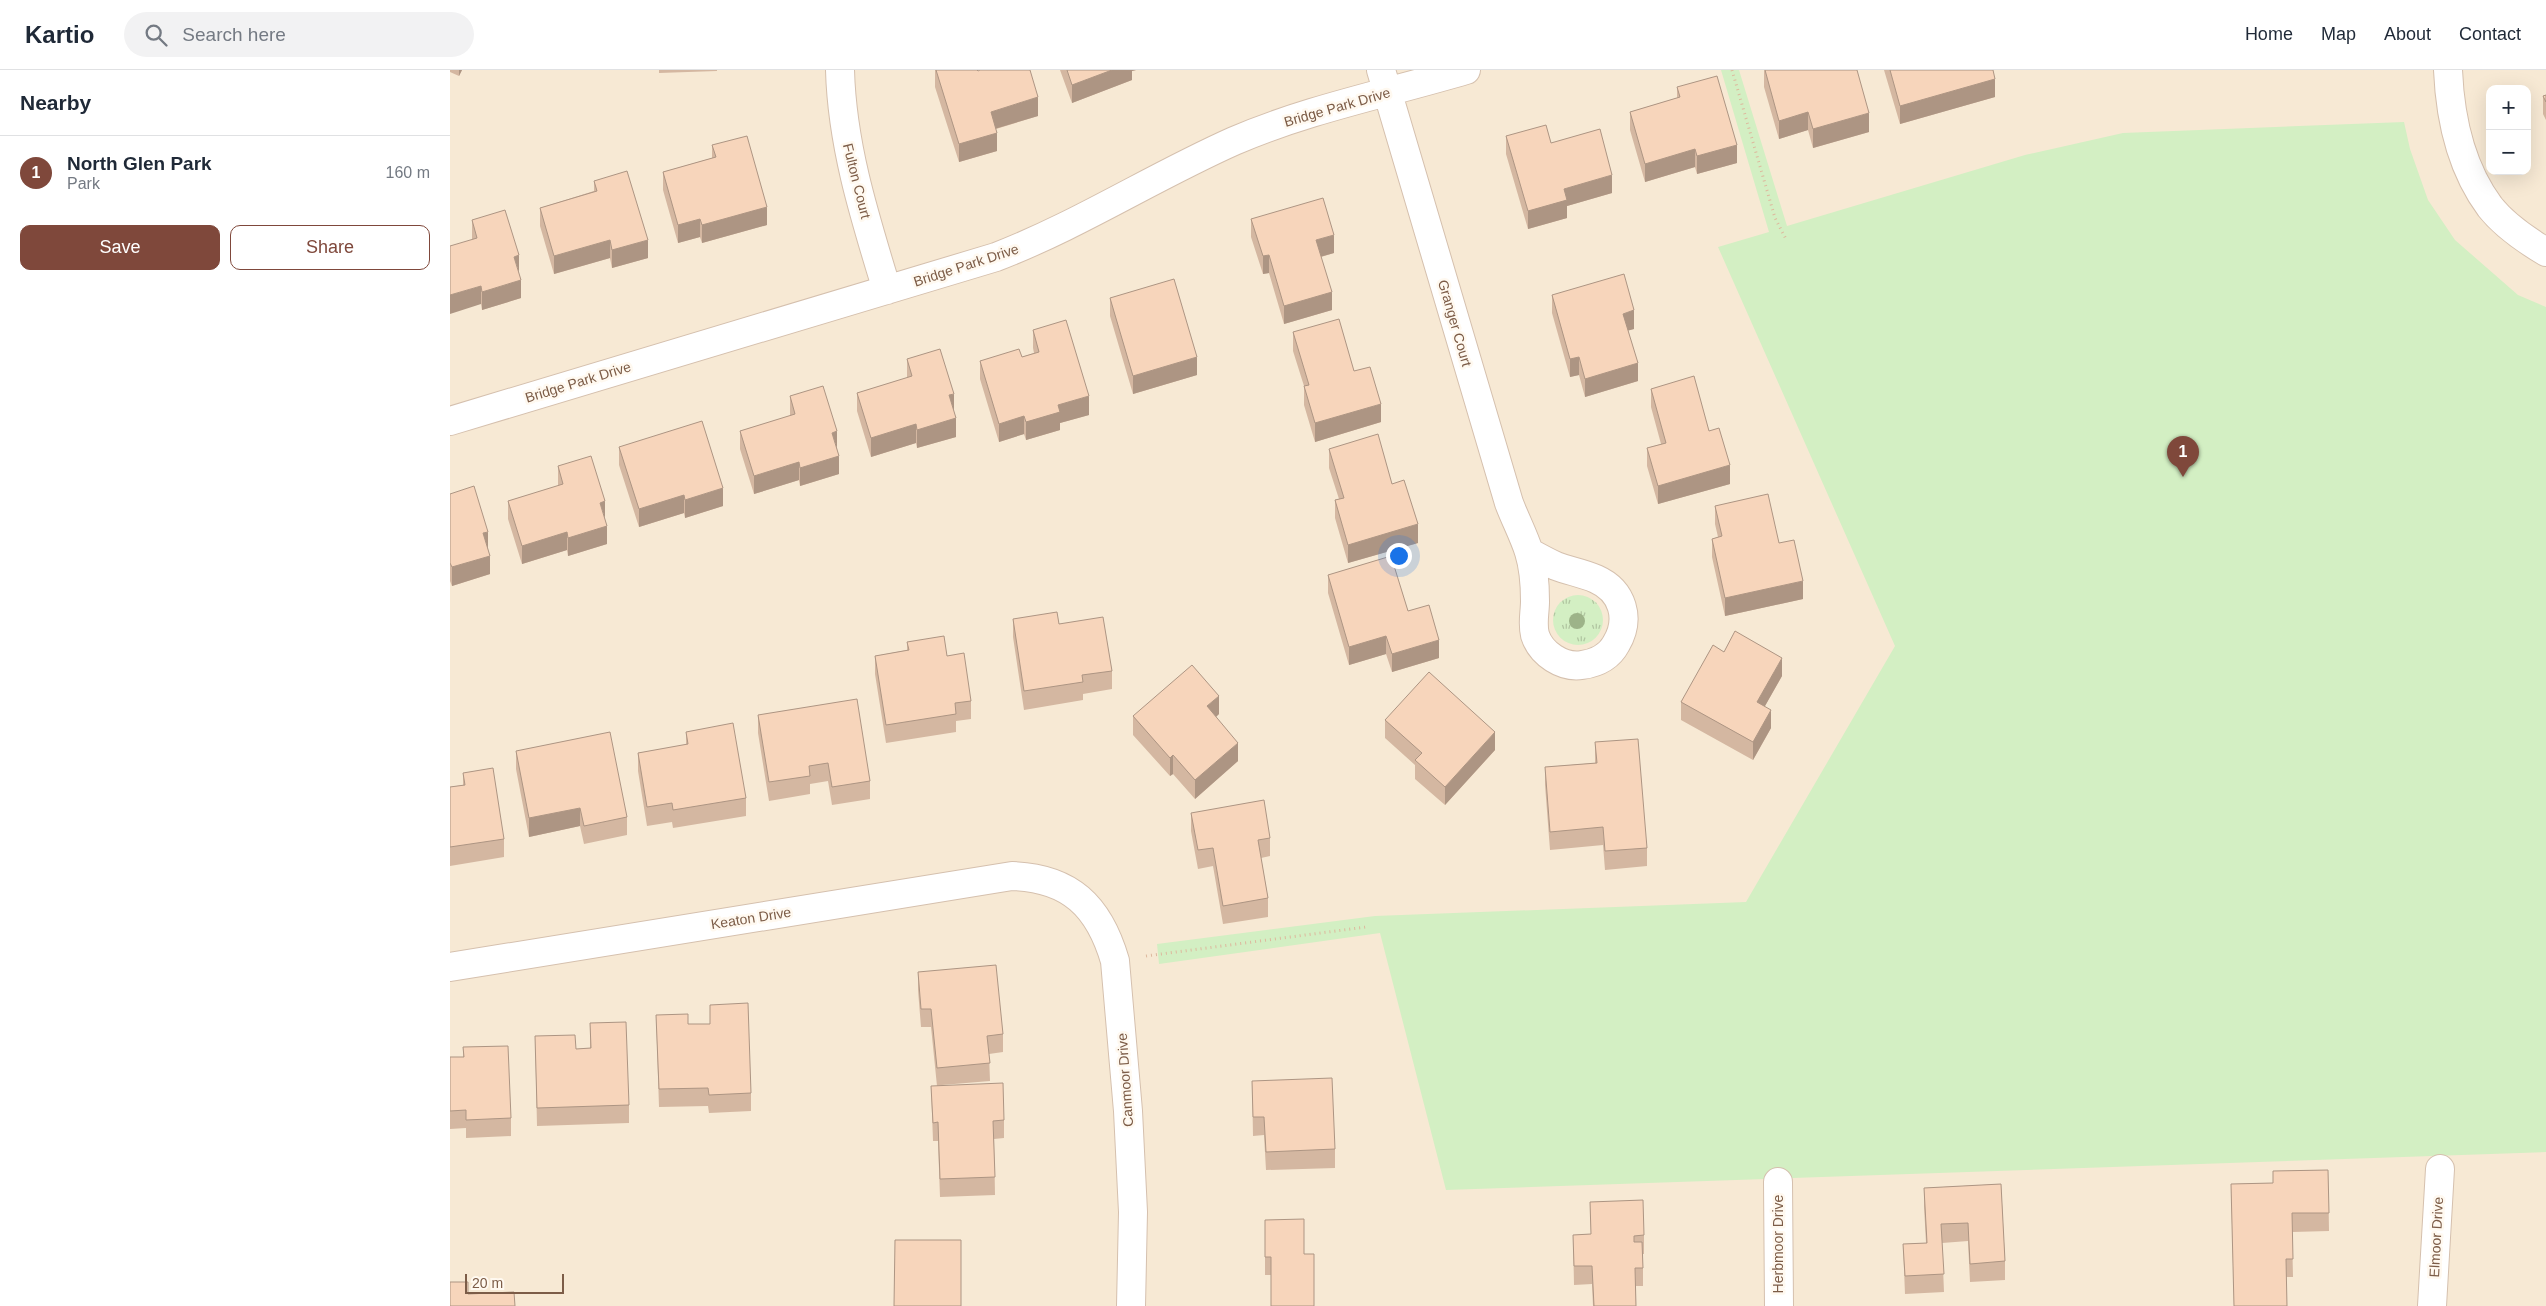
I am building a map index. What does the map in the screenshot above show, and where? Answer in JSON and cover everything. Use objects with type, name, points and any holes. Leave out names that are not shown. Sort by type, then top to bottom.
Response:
[{"type":"street","name":"Fulton Court","points":[[840,70],[844,124],[850,158],[887,290]]},
{"type":"street","name":"Bridge Park Drive","points":[[450,421],[996,257],[1035,242],[1236,140],[1384,81],[1466,70]]},
{"type":"street","points":[[2448,70],[2449,98],[2456,131],[2470,171],[2490,207],[2519,235],[2546,252]]},
{"type":"street","name":"Granger Court","points":[[1384,81],[1509,503],[1529,552]]},
{"type":"street","name":"Keaton Drive","points":[[450,967],[1012,876],[1033,877],[1052,882]]},
{"type":"street","name":"Canmoor Drive","points":[[1052,882],[1072,892],[1088,905],[1108,937],[1115,961],[1128,1111],[1133,1212],[1131,1306]]},
{"type":"street","name":"Elmoor Drive","points":[[2432,1306],[2440,1169]]},
{"type":"street","name":"Herbmoor Drive","points":[[1778,1182],[1778,1306]]},
{"type":"path","points":[[1732,70],[1775,218],[1787,241]]},
{"type":"path","points":[[1145,956],[1366,926]]},
{"type":"shaded area","points":[[450,70],[2546,70],[2546,1306],[450,1306]]},
{"type":"green space","points":[[1721,70],[1739,70],[1787,226],[2025,155],[2123,133],[2404,122],[2410,149],[2428,200],[2455,240],[2518,295],[2546,307],[2546,1152],[1446,1190],[1380,933],[1159,964],[1157,944],[1375,916],[1746,902],[1895,646],[1718,247],[1769,232]]},
{"type":"green space","points":[[1578,595],[1587,597],[1598,606],[1603,620],[1601,629],[1592,640],[1578,645],[1569,643],[1558,634],[1553,620],[1555,611],[1564,600]]},
{"type":"building","points":[[936,70],[1030,70],[1038,97],[991,112],[997,133],[959,144]]},
{"type":"building","points":[[1067,70],[1112,70],[1072,85]]},
{"type":"building","points":[[1765,70],[1857,70],[1869,113],[1813,129],[1808,112],[1779,121]]},
{"type":"building","points":[[1890,70],[1993,70],[1995,79],[1900,106]]},
{"type":"building","points":[[1717,76],[1737,145],[1697,156],[1695,149],[1645,164],[1630,112],[1680,97],[1677,87]]},
{"type":"building","points":[[1546,125],[1551,143],[1600,129],[1612,175],[1564,189],[1567,200],[1528,211],[1506,136]]},
{"type":"building","points":[[747,136],[767,207],[702,225],[700,219],[678,225],[663,172],[716,157],[712,145]]},
{"type":"building","points":[[627,171],[648,240],[612,250],[610,240],[554,256],[540,208],[597,191],[594,181]]},
{"type":"building","points":[[1323,198],[1334,235],[1316,240],[1332,292],[1284,306],[1269,255],[1263,256],[1251,219]]},
{"type":"building","points":[[505,210],[519,255],[514,257],[521,280],[482,292],[481,286],[450,295],[450,246],[477,238],[472,220]]},
{"type":"building","points":[[1624,274],[1634,310],[1623,314],[1638,363],[1585,379],[1579,357],[1570,359],[1552,295]]},
{"type":"building","points":[[1174,279],[1197,357],[1133,376],[1110,298]]},
{"type":"building","points":[[1339,319],[1354,371],[1370,367],[1381,404],[1315,423],[1304,386],[1309,385],[1293,332]]},
{"type":"building","points":[[1066,320],[1089,396],[1058,405],[1060,412],[1026,422],[1024,416],[999,424],[980,361],[1019,349],[1022,357],[1039,352],[1033,330]]},
{"type":"building","points":[[940,349],[954,394],[949,395],[956,418],[917,430],[916,424],[871,438],[857,393],[912,376],[907,359]]},
{"type":"building","points":[[1694,376],[1709,431],[1719,428],[1730,465],[1658,486],[1647,448],[1666,443],[1651,389]]},
{"type":"building","points":[[823,386],[837,431],[832,433],[839,456],[800,468],[799,462],[754,476],[740,431],[795,414],[790,396]]},
{"type":"building","points":[[702,421],[723,488],[685,500],[684,495],[639,509],[619,447]]},
{"type":"building","points":[[1378,434],[1392,484],[1404,480],[1418,524],[1348,545],[1335,500],[1344,498],[1329,449]]},
{"type":"building","points":[[591,456],[605,501],[600,503],[607,526],[568,538],[567,532],[522,546],[508,501],[563,484],[558,466]]},
{"type":"building","points":[[474,486],[488,532],[483,533],[490,556],[452,567],[450,563],[450,494]]},
{"type":"building","points":[[1768,494],[1779,543],[1794,540],[1803,581],[1725,598],[1712,539],[1722,536],[1715,506]]},
{"type":"building","points":[[1391,556],[1408,611],[1429,605],[1439,640],[1392,654],[1386,636],[1349,647],[1328,575]]},
{"type":"building","points":[[1057,612],[1059,624],[1103,617],[1112,671],[1082,675],[1083,682],[1024,691],[1013,619]]},
{"type":"building","points":[[1735,631],[1782,658],[1757,702],[1771,710],[1753,742],[1681,702],[1713,645],[1724,652]]},
{"type":"building","points":[[944,636],[947,656],[964,653],[971,701],[955,703],[956,714],[886,725],[875,656],[909,650],[907,642]]},
{"type":"building","points":[[1192,665],[1219,696],[1207,706],[1238,743],[1195,780],[1173,755],[1170,758],[1133,716]]},
{"type":"building","points":[[1429,672],[1495,732],[1445,787],[1415,760],[1422,753],[1385,720]]},
{"type":"building","points":[[857,699],[870,781],[832,787],[828,763],[809,766],[810,776],[769,782],[758,715]]},
{"type":"building","points":[[733,723],[746,798],[673,810],[672,803],[647,807],[638,753],[688,744],[686,732]]},
{"type":"building","points":[[610,732],[627,817],[584,826],[580,808],[529,818],[516,751]]},
{"type":"building","points":[[1638,739],[1647,848],[1605,851],[1603,827],[1550,832],[1545,767],[1597,763],[1595,742]]},
{"type":"building","points":[[493,768],[504,839],[450,847],[450,787],[465,785],[463,773]]},
{"type":"building","points":[[1264,800],[1270,838],[1258,840],[1268,898],[1223,906],[1213,848],[1198,850],[1191,813]]},
{"type":"building","points":[[996,965],[1003,1034],[987,1036],[990,1063],[937,1068],[931,1009],[921,1009],[918,972]]},
{"type":"building","points":[[748,1003],[751,1093],[709,1095],[708,1088],[659,1089],[656,1015],[688,1014],[688,1024],[710,1024],[710,1005]]},
{"type":"building","points":[[626,1022],[629,1105],[537,1108],[535,1036],[575,1035],[576,1049],[591,1048],[590,1023]]},
{"type":"building","points":[[508,1046],[511,1118],[466,1120],[466,1110],[450,1111],[450,1057],[464,1057],[463,1047]]},
{"type":"building","points":[[1332,1078],[1335,1149],[1266,1152],[1264,1117],[1253,1117],[1252,1081]]},
{"type":"building","points":[[1003,1083],[1004,1120],[993,1121],[995,1177],[940,1179],[938,1122],[933,1123],[931,1086]]},
{"type":"building","points":[[2328,1170],[2329,1213],[2292,1213],[2293,1259],[2286,1259],[2287,1306],[2234,1306],[2231,1184],[2273,1183],[2273,1171]]},
{"type":"building","points":[[2001,1184],[2005,1261],[1970,1264],[1968,1223],[1941,1224],[1944,1274],[1905,1276],[1903,1244],[1927,1243],[1924,1188]]},
{"type":"building","points":[[1643,1200],[1644,1235],[1634,1236],[1634,1242],[1642,1242],[1643,1268],[1635,1268],[1636,1306],[1594,1306],[1592,1266],[1574,1266],[1573,1235],[1591,1234],[1590,1202]]},
{"type":"building","points":[[1304,1219],[1304,1254],[1314,1254],[1314,1306],[1271,1306],[1271,1257],[1265,1257],[1265,1220]]},
{"type":"building","points":[[895,1240],[961,1240],[961,1306],[894,1306]]},
{"type":"building","points":[[450,1282],[468,1282],[468,1294],[514,1292],[515,1306],[450,1306]]},
{"type":"place","name":"North Glen Park","points":[[2183,477]]}]
